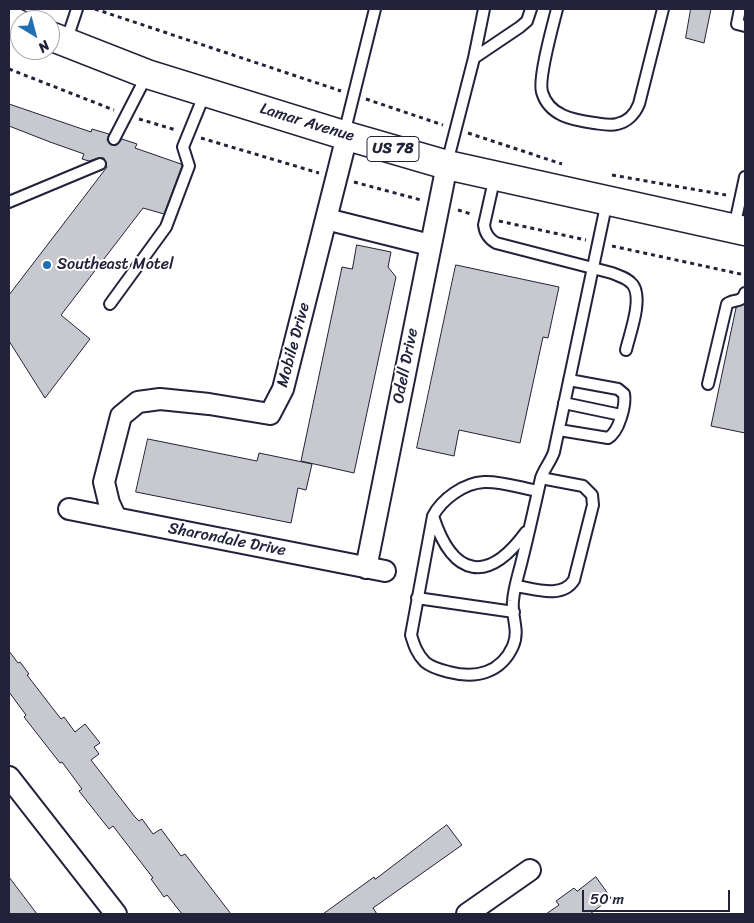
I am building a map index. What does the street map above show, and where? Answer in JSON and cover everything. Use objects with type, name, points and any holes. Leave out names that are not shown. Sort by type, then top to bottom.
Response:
[{"type":"highway","name":"Lamar Avenue","points":[[60,41],[147,74],[446,165],[495,175],[607,188],[740,230]]},
{"type":"street","name":"Mobile Drive","points":[[116,518],[109,503],[104,482],[121,416],[138,402],[160,399],[209,404],[270,414],[283,389],[345,135]]},
{"type":"street","name":"Odell Drive","points":[[376,569],[430,245],[446,165]]},
{"type":"street","points":[[326,218],[430,245]]},
{"type":"street","name":"Sharondale Drive","points":[[69,509],[376,569]]},
{"type":"street","points":[[9,778],[116,914]]},
{"type":"street","points":[[467,914],[530,870]]},
{"type":"lane","points":[[60,37],[77,9]]},
{"type":"lane","points":[[345,135],[375,9]]},
{"type":"lane","points":[[446,165],[474,58],[484,9]]},
{"type":"lane","points":[[474,58],[527,21],[531,9]]},
{"type":"lane","points":[[557,9],[541,80],[543,95],[553,109],[564,116],[574,120],[612,125],[623,122],[630,117],[639,104],[663,9]]},
{"type":"lane","points":[[740,9],[737,24],[745,26]]},
{"type":"lane","points":[[114,140],[147,74]]},
{"type":"lane","points":[[110,304],[166,227],[189,166],[189,161],[183,150],[205,92]]},
{"type":"lane","points":[[9,202],[100,164]]},
{"type":"lane","points":[[495,175],[485,231],[491,240],[496,243],[612,273],[629,280],[636,292],[636,309],[626,350]]},
{"type":"lane","points":[[740,230],[741,197],[745,177]]},
{"type":"lane","points":[[538,491],[491,482],[477,483],[461,489],[446,500],[433,516],[411,635],[414,646],[425,662],[433,667],[456,674],[477,675],[488,673],[509,654],[514,644],[516,634],[513,600],[538,491],[551,460],[559,430],[598,243],[607,188]]},
{"type":"lane","points":[[708,384],[726,304],[730,301],[739,300],[745,295]]},
{"type":"lane","points":[[559,430],[608,438],[616,432],[621,414],[624,396],[618,389],[569,380]]},
{"type":"lane","points":[[564,403],[621,414]]},
{"type":"lane","points":[[516,586],[557,591],[570,585],[574,580],[593,505],[592,495],[583,486],[542,478]]},
{"type":"lane","points":[[433,516],[442,538],[454,556],[461,562],[475,568],[488,566],[502,559],[512,550],[530,527]]},
{"type":"lane","points":[[417,598],[514,612]]},
{"type":"path","points":[[95,9],[568,166]]},
{"type":"path","points":[[9,69],[126,115],[336,178],[486,218],[745,275]]},
{"type":"path","points":[[607,188],[741,197]]},
{"type":"building","points":[[691,9],[711,9],[704,43],[686,38]]},
{"type":"building","name":"Southeast Motel","points":[[9,104],[91,132],[92,129],[109,134],[107,140],[111,145],[117,145],[122,139],[137,144],[135,148],[181,164],[182,166],[164,214],[143,208],[61,315],[90,339],[45,398],[9,341],[9,295],[107,167],[104,158],[89,161],[82,159],[84,154],[9,126]]},
{"type":"building","points":[[357,245],[391,252],[388,267],[396,277],[354,473],[301,461],[342,267],[352,269]]},
{"type":"building","points":[[456,265],[559,287],[548,338],[543,337],[520,443],[459,430],[454,456],[417,448]]},
{"type":"building","points":[[745,304],[745,433],[711,426],[736,308]]},
{"type":"building","points":[[148,439],[257,461],[259,453],[312,464],[306,490],[298,488],[291,523],[136,492]]},
{"type":"building","points":[[9,651],[18,663],[20,662],[29,674],[27,675],[61,719],[64,717],[75,732],[85,724],[100,743],[94,747],[99,754],[91,760],[139,821],[142,819],[153,834],[161,829],[181,856],[185,854],[231,914],[182,914],[167,895],[164,897],[151,879],[153,878],[113,826],[109,829],[79,791],[82,789],[62,762],[60,763],[24,717],[26,715],[9,692]]},
{"type":"building","points":[[447,825],[462,845],[373,908],[377,914],[323,914],[374,877],[375,879]]},
{"type":"building","points":[[9,877],[37,914],[9,914]]},
{"type":"building","points":[[596,877],[611,898],[590,914],[546,914],[559,905],[556,901],[574,888],[577,891]]},
{"type":"place","name":"Southeast Motel","points":[[47,265]]}]
